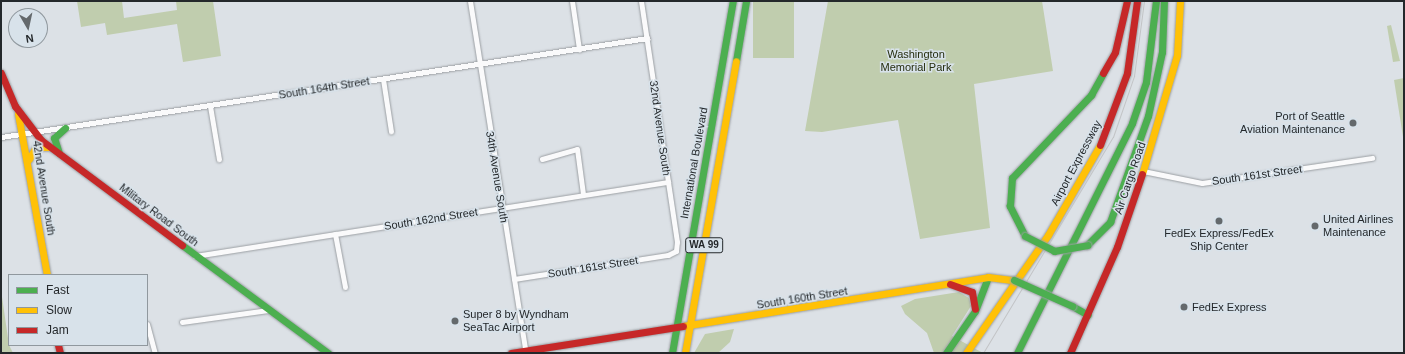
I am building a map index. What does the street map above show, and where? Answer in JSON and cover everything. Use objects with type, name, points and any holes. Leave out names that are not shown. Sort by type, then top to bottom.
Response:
[{"type":"main road","name":"International Boulevard","points":[[672,353],[734,1]]},
{"type":"main road","name":"WA 99","points":[[685,353],[746,1]]},
{"type":"main road","points":[[1127,1],[1115,52],[1091,96],[1012,178],[1010,206],[1025,236],[1054,251],[1087,245],[1110,222],[1148,116],[1162,52],[1164,1]]},
{"type":"main road","name":"Airport Expressway","points":[[990,317],[1048,235],[1103,138],[1127,73],[1136,1]]},
{"type":"main road","points":[[1017,353],[1035,320],[1132,123],[1146,82],[1156,1]]},
{"type":"main road","name":"Air Cargo Road","points":[[1070,353],[1117,247],[1173,78],[1180,31],[1180,1]]},
{"type":"main road","name":"Military Road South","points":[[1,73],[15,106],[34,132],[50,147],[195,256],[328,353]]},
{"type":"main road","name":"42nd Avenue South","points":[[15,106],[24,133],[29,159],[47,274]]},
{"type":"main road","points":[[60,155],[54,138],[65,128]]},
{"type":"main road","points":[[29,159],[36,147],[50,147]]},
{"type":"main road","name":"South 160th Street","points":[[511,353],[526,352],[690,326],[988,277],[1008,278],[1072,306],[1088,315]]},
{"type":"main road","points":[[946,353],[975,311],[988,277]]},
{"type":"main road","points":[[950,284],[972,292],[975,311]]},
{"type":"main road","points":[[960,353],[990,317]]},
{"type":"main road","points":[[966,353],[990,317]]},
{"type":"main road","points":[[1023,353],[1035,320]]},
{"type":"street","name":"34th Avenue South","points":[[470,1],[526,352]]},
{"type":"street","points":[[572,1],[579,49]]},
{"type":"street","name":"32nd Avenue South","points":[[641,1],[677,242],[672,254]]},
{"type":"street","name":"South 164th Street","points":[[1,137],[480,65],[647,38]]},
{"type":"street","points":[[383,79],[391,131]]},
{"type":"street","points":[[210,106],[219,160]]},
{"type":"street","points":[[542,159],[577,149],[583,194]]},
{"type":"street","name":"South 161st Street","points":[[1143,171],[1202,183],[1372,158]]},
{"type":"street","name":"South 162nd Street","points":[[195,256],[583,194],[668,182]]},
{"type":"street","points":[[336,234],[345,287]]},
{"type":"street","name":"South 161st Street","points":[[514,279],[672,254]]},
{"type":"street","points":[[182,322],[268,310]]},
{"type":"street","points":[[148,328],[155,353]]},
{"type":"green space","points":[[77,1],[122,1],[124,18],[177,10],[176,1],[213,1],[221,56],[183,62],[177,24],[107,35],[105,23],[81,27]]},
{"type":"green space","points":[[753,1],[794,1],[794,58],[753,58]]},
{"type":"green space","name":"Washington Memorial Park","points":[[828,1],[1042,1],[1053,71],[974,84],[990,228],[920,239],[898,120],[822,132],[805,131]]},
{"type":"green space","points":[[1391,25],[1400,61],[1393,62],[1387,26]]},
{"type":"green space","points":[[1404,78],[1404,143],[1394,80]]},
{"type":"green space","points":[[1,290],[8,346],[10,346],[13,353],[1,353]]},
{"type":"green space","points":[[959,292],[969,298],[971,306],[952,336],[983,353],[934,353],[927,333],[905,314],[901,306],[915,299]]},
{"type":"green space","points":[[734,329],[730,342],[718,353],[694,353],[705,334]]},
{"type":"tram line","points":[[983,353],[1113,137],[1134,76],[1144,1]]},
{"type":"traffic: fast","points":[[672,353],[733,1]]},
{"type":"traffic: fast","points":[[736,61],[746,1]]},
{"type":"traffic: fast","points":[[1017,353],[1132,123],[1146,82],[1156,1]]},
{"type":"traffic: fast","points":[[1087,245],[1110,222],[1148,116],[1162,52],[1164,1]]},
{"type":"traffic: fast","points":[[1025,236],[1010,206],[1012,178],[1091,95],[1103,73]]},
{"type":"traffic: fast","points":[[59,153],[54,138],[65,128]]},
{"type":"traffic: fast","points":[[1025,236],[1054,251],[1087,245]]},
{"type":"traffic: fast","points":[[182,245],[328,353]]},
{"type":"traffic: fast","points":[[946,353],[975,311],[988,277]]},
{"type":"traffic: fast","points":[[1014,280],[1072,306]]},
{"type":"traffic: fast","points":[[1072,306],[1088,315]]},
{"type":"traffic: slow","points":[[1142,174],[1177,55],[1180,1]]},
{"type":"traffic: slow","points":[[685,353],[736,61]]},
{"type":"traffic: slow","points":[[18,114],[47,274]]},
{"type":"traffic: slow","points":[[966,353],[1048,235],[1100,145]]},
{"type":"traffic: slow","points":[[29,159],[36,147],[49,147]]},
{"type":"traffic: slow","points":[[683,326],[988,277],[1014,280]]},
{"type":"traffic: jam","points":[[1103,73],[1115,52],[1127,1]]},
{"type":"traffic: jam","points":[[1100,145],[1127,73],[1137,1]]},
{"type":"traffic: jam","points":[[1,73],[15,106],[41,140],[182,245]]},
{"type":"traffic: jam","points":[[1070,353],[1117,247],[1142,174]]},
{"type":"traffic: jam","points":[[950,284],[972,292],[975,309]]},
{"type":"traffic: jam","points":[[511,353],[683,326]]},
{"type":"traffic: jam","points":[[58,346],[60,353]]},
{"type":"place","name":"Port of Seattle Aviation Maintenance","points":[[1353,123]]},
{"type":"place","name":"FedEx Express/FedEx Ship Center","points":[[1219,221]]},
{"type":"place","name":"United Airlines Maintenance","points":[[1315,226]]},
{"type":"place","name":"FedEx Express","points":[[1184,307]]},
{"type":"place","name":"Super 8 by Wyndham SeaTac Airport","points":[[455,321]]}]
